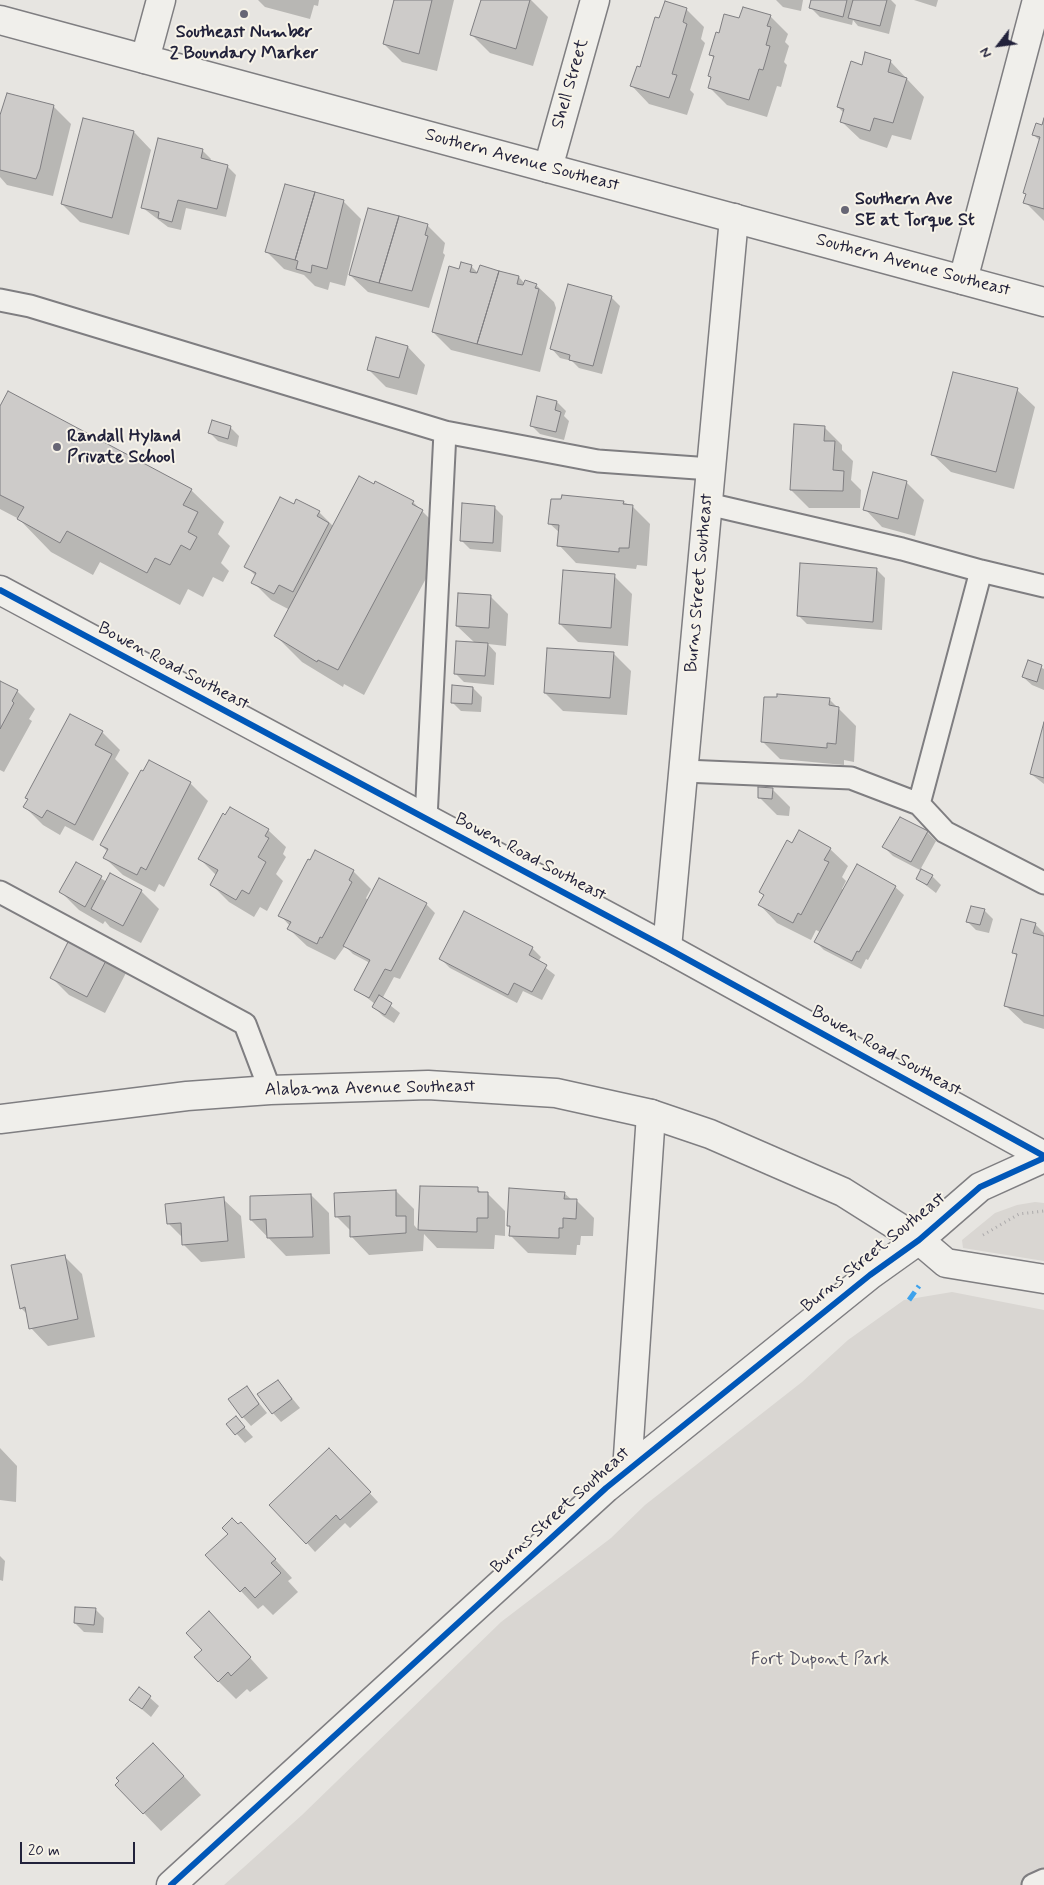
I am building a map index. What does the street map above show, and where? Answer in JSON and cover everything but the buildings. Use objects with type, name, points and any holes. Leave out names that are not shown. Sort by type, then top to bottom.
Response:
[{"type":"street","points":[[145,59],[161,0]]},
{"type":"street","name":"Shell Street","points":[[548,168],[595,0]]},
{"type":"street","points":[[963,280],[1037,0]]},
{"type":"street","name":"Southern Avenue Southeast","points":[[0,20],[1044,302]]},
{"type":"street","name":"Burns Street Southeast","points":[[667,948],[734,218]]},
{"type":"street","name":"Bowen Road Southeast","points":[[6,599],[426,819],[667,948],[1044,1157]]},
{"type":"street","name":"Alabama Avenue Southeast","points":[[0,1119],[187,1096],[270,1090],[428,1085],[524,1089],[556,1093],[650,1114],[710,1134],[843,1192],[919,1240],[946,1263],[1044,1279]]},
{"type":"street","name":"Burns Street Southeast","points":[[627,1471],[650,1114]]},
{"type":"street","name":"Burns Street Southeast","points":[[171,1885],[627,1471],[870,1275],[919,1240],[980,1187],[1044,1157]]},
{"type":"lane","points":[[0,300],[40,309],[445,432],[598,461],[711,469]]},
{"type":"lane","points":[[426,819],[445,432]]},
{"type":"lane","points":[[708,504],[902,549],[981,572],[1044,586]]},
{"type":"lane","points":[[919,804],[981,572]]},
{"type":"lane","points":[[684,771],[851,778],[919,804],[945,832],[1044,883]]},
{"type":"lane","points":[[0,892],[245,1024],[270,1090]]},
{"type":"lane","points":[[1033,1885],[1044,1880]]},
{"type":"path","points":[[976,1241],[996,1226],[1019,1214],[1044,1211]]},
{"type":"green space","points":[[1035,1202],[1044,1203],[1044,1261],[963,1248],[962,1240],[995,1213],[1017,1205]]},
{"type":"green space","name":"Fort Dupont Park","points":[[952,1292],[1044,1310],[1044,1885],[224,1885],[302,1815],[501,1622],[611,1538],[645,1505],[802,1382],[848,1340],[904,1300]]},
{"type":"marked path","points":[[909,1300],[919,1286]]},
{"type":"cycle path","points":[[0,590],[667,948],[1044,1156]]},
{"type":"cycle path","points":[[171,1885],[606,1488],[870,1275],[919,1240],[980,1187],[1044,1158]]},
{"type":"place","name":"Southeast Number 2 Boundary Marker","points":[[244,14]]},
{"type":"place","name":"Southern Ave SE at Torque St","points":[[845,210]]},
{"type":"place","name":"Randall Hyland Private School","points":[[57,447]]}]
